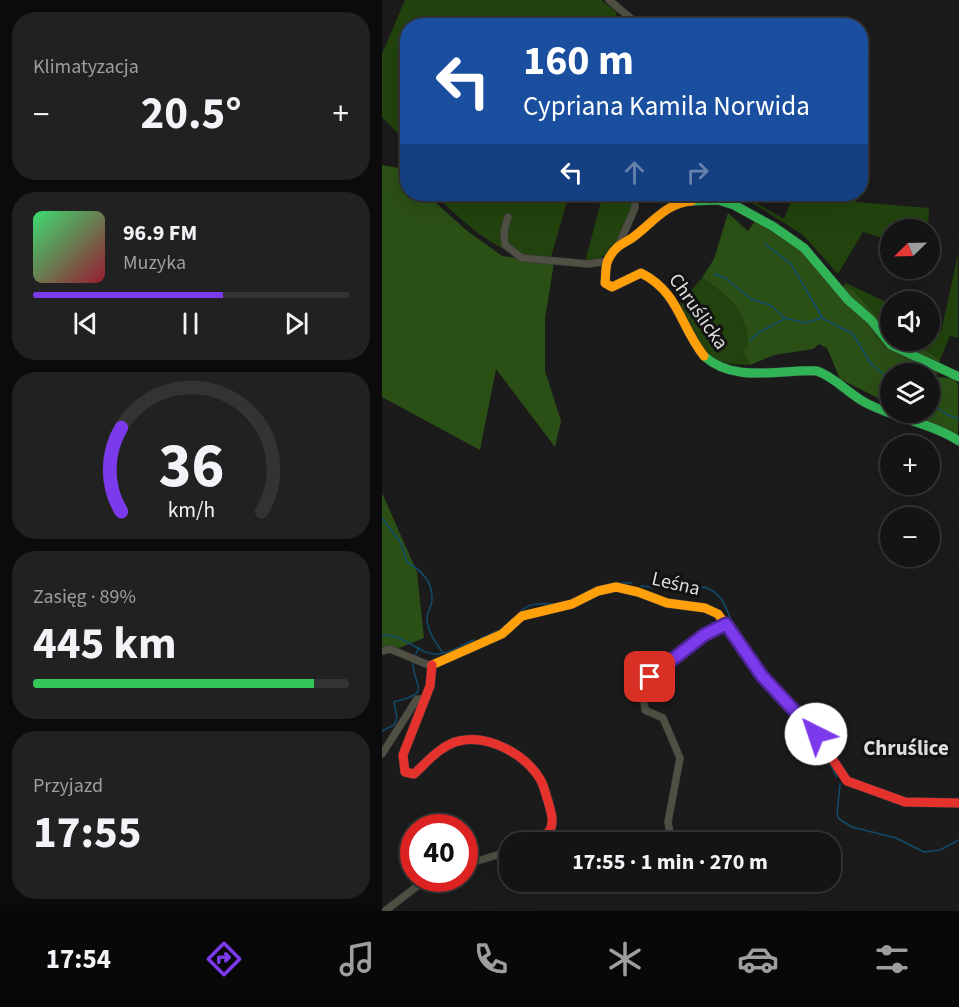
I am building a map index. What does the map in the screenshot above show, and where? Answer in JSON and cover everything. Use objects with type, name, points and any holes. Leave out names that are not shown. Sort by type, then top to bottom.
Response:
[{"type":"street","points":[[609,0],[630,18]]},
{"type":"street","points":[[508,217],[504,231],[505,246],[522,258],[589,264],[607,261],[619,244],[635,208],[635,201]]},
{"type":"street","points":[[619,244],[631,239],[666,209],[682,202],[700,201]]},
{"type":"street","points":[[721,201],[734,205],[774,227],[804,248],[848,300],[871,320],[891,345],[958,377]]},
{"type":"street","name":"Chruślicka","points":[[607,261],[604,283],[612,287],[641,273],[651,276],[672,298],[704,357],[714,365],[731,371],[816,371],[834,380],[858,399],[906,420],[936,428],[958,441]]},
{"type":"street","name":"Leśna","points":[[431,669],[502,634],[522,616],[572,604],[598,591],[616,587],[638,592],[667,603],[705,608],[718,614],[762,676],[816,734],[847,781],[905,802],[958,803]]},
{"type":"street","points":[[670,832],[668,822],[680,758],[663,718],[645,710],[644,689],[650,677],[704,635],[726,624]]},
{"type":"street","points":[[382,651],[390,649],[431,669],[430,686],[403,755],[405,772],[414,774],[456,742],[475,739],[504,747],[526,761],[540,778],[554,819],[548,832]]},
{"type":"street","points":[[382,754],[417,699],[425,699]]},
{"type":"street","points":[[478,861],[499,854]]},
{"type":"street","points":[[385,911],[410,892]]},
{"type":"green space","points":[[405,0],[601,0],[617,12],[615,18],[400,18],[400,135],[382,117],[382,54]]},
{"type":"green space","points":[[382,165],[400,169],[400,201],[434,201],[466,230],[502,256],[554,263],[545,318],[545,371],[561,421],[555,447],[496,369],[480,450],[382,397]]},
{"type":"green space","points":[[442,201],[567,201],[551,257],[525,256],[500,247]]},
{"type":"green space","points":[[601,201],[632,201],[626,229],[616,246],[602,257],[588,261],[586,258]]},
{"type":"green space","points":[[791,201],[856,201],[929,208],[928,219],[880,219],[880,237],[863,232],[838,274],[803,235],[751,202],[784,219]]},
{"type":"green space","points":[[728,213],[748,231],[755,221],[777,232],[811,259],[826,279],[853,290],[880,320],[880,351],[926,351],[940,360],[939,363],[880,363],[880,399],[840,379],[827,348],[819,344],[813,349],[774,355],[750,365],[743,351],[748,346],[745,323],[741,314],[721,291],[702,278],[714,259]]},
{"type":"green space","points":[[958,254],[958,338],[950,336],[940,360],[927,351],[940,351],[941,332]]},
{"type":"green space","points":[[702,278],[721,291],[741,314],[745,323],[748,346],[743,351],[750,365],[730,364],[712,358],[694,332],[680,303]]},
{"type":"green space","points":[[846,283],[880,299],[880,320],[853,290],[843,286]]},
{"type":"green space","points":[[940,377],[952,378],[958,384],[958,438],[929,423],[940,423]]},
{"type":"green space","points":[[382,493],[417,572],[424,638],[387,653],[382,651]]},
{"type":"waterway","points":[[765,244],[791,264],[822,317]]},
{"type":"waterway","points":[[715,274],[725,278],[751,299],[770,305],[785,318],[805,323],[822,318],[853,334],[871,364],[880,371]]},
{"type":"waterway","points":[[750,341],[758,333],[784,319]]},
{"type":"waterway","points":[[940,410],[959,419]]},
{"type":"waterway","points":[[382,518],[401,543],[407,562],[417,569],[428,582],[432,600],[427,623],[432,637],[443,653]]},
{"type":"waterway","points":[[601,586],[614,583]]},
{"type":"waterway","points":[[619,583],[632,583]]},
{"type":"waterway","points":[[641,586],[670,589],[704,587],[712,590],[725,605],[736,631]]},
{"type":"waterway","points":[[519,613],[534,604],[553,604]]},
{"type":"waterway","points":[[481,638],[502,629]]},
{"type":"waterway","points":[[382,635],[398,638],[432,654],[448,652],[474,640]]},
{"type":"waterway","points":[[742,640],[756,655],[765,673]]},
{"type":"waterway","points":[[415,655],[419,648]]},
{"type":"waterway","points":[[382,731],[394,725],[397,718],[394,702],[418,692],[413,662]]},
{"type":"waterway","points":[[827,759],[837,777]]},
{"type":"waterway","points":[[840,784],[837,814],[839,819],[852,827],[896,838],[924,852],[940,850],[959,840]]},
{"type":"traffic: fast","points":[[721,201],[734,205],[774,227],[804,248],[848,300],[871,320],[891,345],[959,377]]},
{"type":"traffic: fast","points":[[704,356],[716,365],[744,373],[817,371],[868,404],[937,430],[959,441]]},
{"type":"traffic: slow","points":[[692,201],[666,210],[616,249],[607,262],[605,283],[612,287],[641,273],[654,281],[664,290],[678,310],[704,356]]},
{"type":"traffic: slow","points":[[432,665],[502,634],[522,616],[572,604],[598,591],[616,587],[638,592],[667,603],[705,608],[718,614],[762,676],[816,734],[829,754]]},
{"type":"traffic: jam","points":[[432,665],[430,686],[403,755],[405,772],[414,774],[440,750],[452,743],[470,740],[493,743],[515,754],[540,779],[550,809],[552,821],[549,832]]},
{"type":"traffic: jam","points":[[829,754],[847,781],[905,802],[959,803]]},
{"type":"district","name":"Chruślice","points":[[906,748]]},
{"type":"route","points":[[650,677],[704,635],[726,624],[762,676],[816,734]]}]
